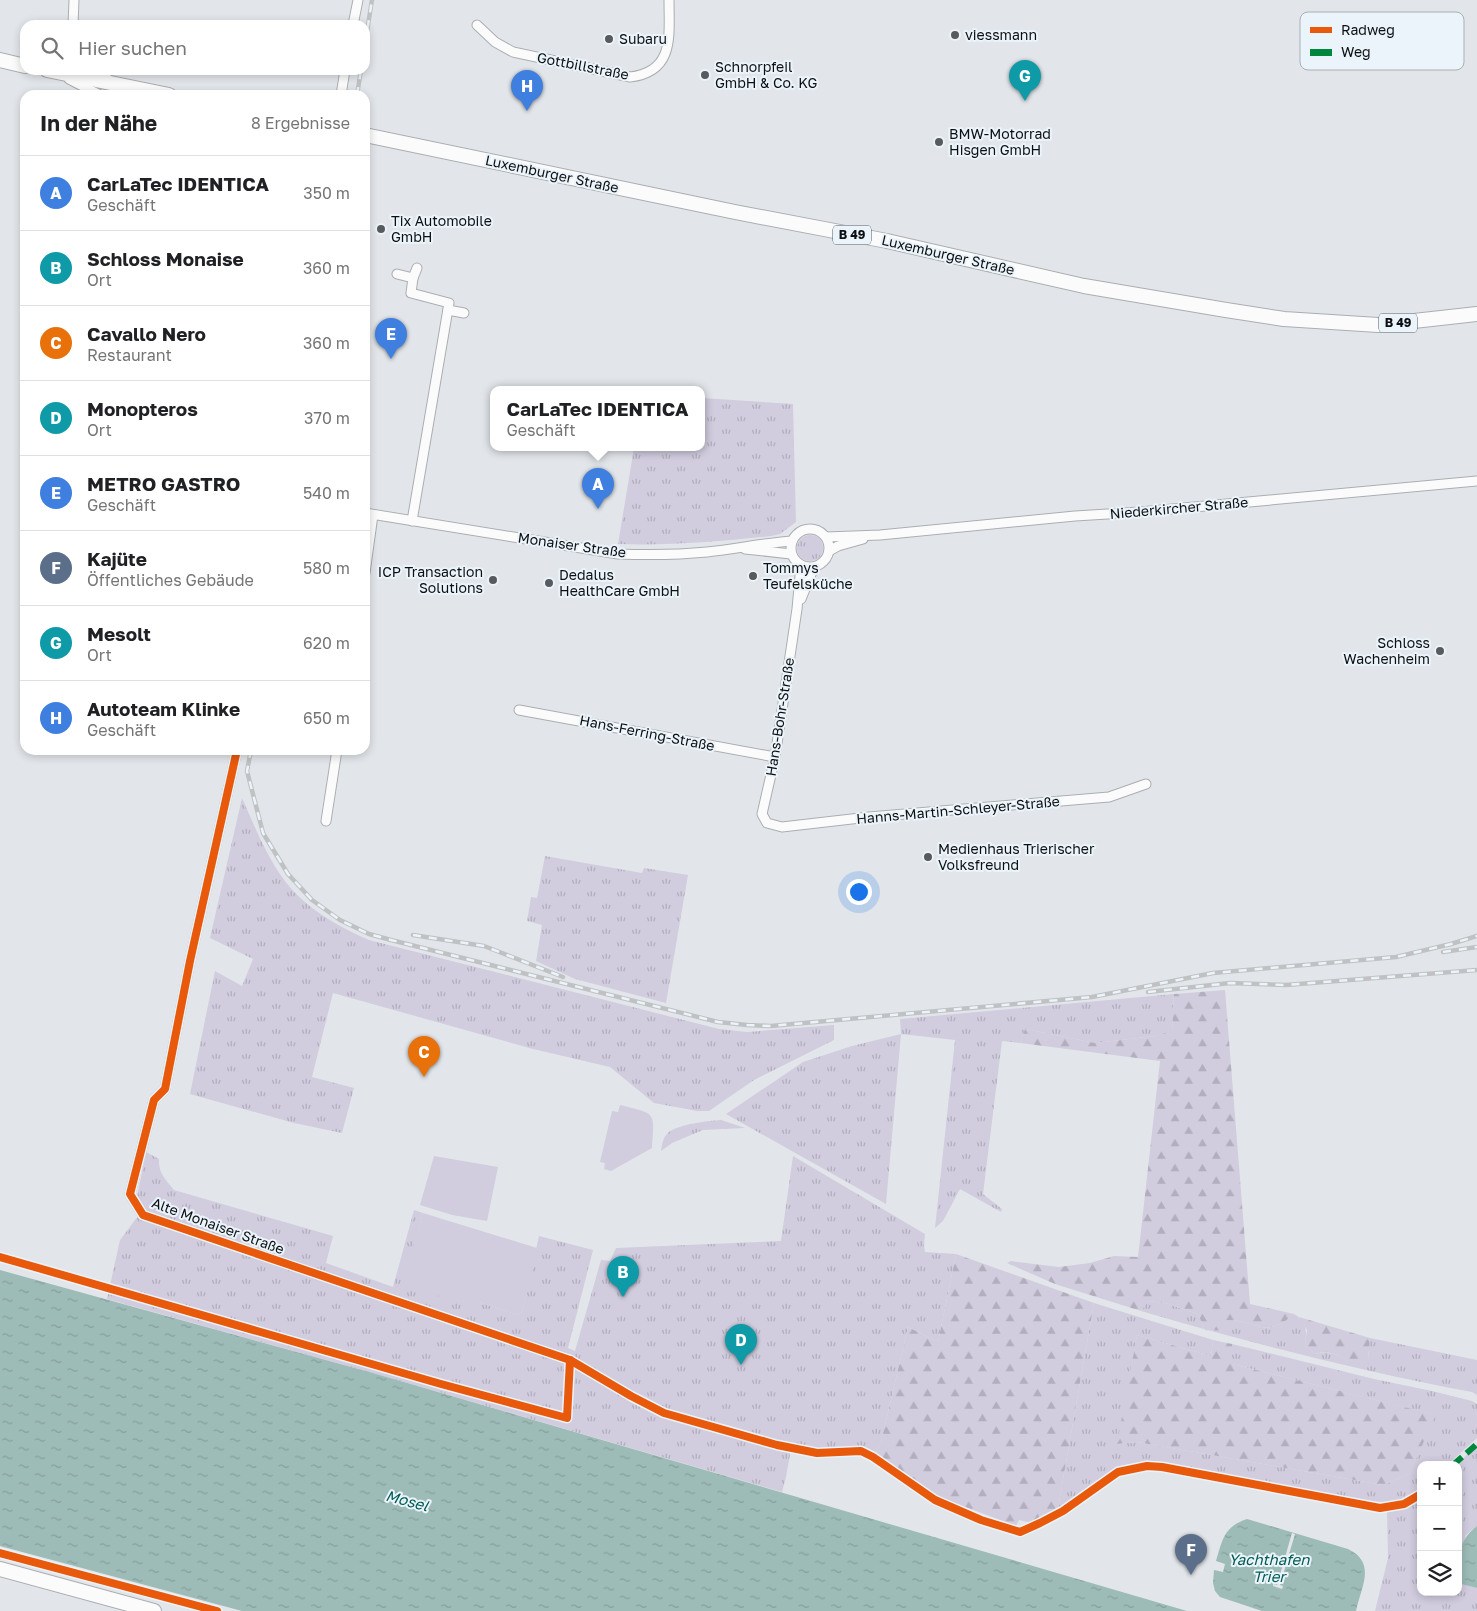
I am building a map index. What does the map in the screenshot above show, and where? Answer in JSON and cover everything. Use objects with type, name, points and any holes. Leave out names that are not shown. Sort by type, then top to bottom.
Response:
[{"type":"main road","points":[[0,60],[20,65]]},
{"type":"main road","points":[[69,75],[144,90]]},
{"type":"main road","name":"Luxemburger Straße","points":[[370,136],[735,212],[887,241],[1084,286],[1226,310],[1284,319],[1378,325],[1477,314]]},
{"type":"main road","points":[[0,1569],[154,1611]]},
{"type":"street","points":[[73,20],[74,0]]},
{"type":"street","points":[[352,0],[354,20]]},
{"type":"street","points":[[354,20],[358,0]]},
{"type":"street","name":"Gottbillstraße","points":[[477,25],[495,42],[513,52],[630,77],[640,76],[651,72],[668,48],[669,0]]},
{"type":"street","points":[[58,75],[90,90]]},
{"type":"street","points":[[101,75],[113,84]]},
{"type":"street","points":[[342,90],[344,75]]},
{"type":"street","points":[[412,522],[449,303],[411,293],[413,278],[417,268]]},
{"type":"street","points":[[398,274],[413,278]]},
{"type":"street","points":[[448,310],[464,313]]},
{"type":"street","name":"Niederkircher Straße","points":[[826,537],[880,535],[1075,516],[1477,482]]},
{"type":"street","name":"Monaiser Straße","points":[[370,514],[618,554],[658,555],[708,552],[792,541]]},
{"type":"street","points":[[806,529],[812,529],[826,537],[829,551],[825,560],[814,567],[802,566],[796,562],[791,554],[792,541],[797,533],[806,529]]},
{"type":"street","name":"Niederkircher Straße","points":[[829,551],[844,544],[880,535]]},
{"type":"street","name":"Monaiser Straße","points":[[732,548],[791,554]]},
{"type":"street","name":"Hans-Bohr-Straße","points":[[768,823],[762,814],[775,757],[802,566]]},
{"type":"street","name":"Hans-Bohr-Straße","points":[[797,609],[814,567]]},
{"type":"street","name":"Hans-Ferring-Straße","points":[[519,710],[775,757]]},
{"type":"street","name":"Alte Monaiser Straße","points":[[235,755],[190,961],[165,1089],[154,1100],[130,1194],[143,1215],[570,1360]]},
{"type":"street","points":[[326,821],[337,755]]},
{"type":"street","name":"Hanns-Martin-Schleyer-Straße","points":[[768,823],[782,827],[869,816],[1109,796],[1146,784]]},
{"type":"green space","points":[[705,398],[793,404],[796,522],[780,534],[771,536],[675,544],[618,544],[634,451],[705,451]]},
{"type":"green space","points":[[810,535],[819,539],[823,548],[819,557],[810,561],[801,557],[797,548],[801,539]]},
{"type":"green space","points":[[242,798],[270,858],[290,888],[310,906],[333,922],[369,940],[719,1029],[747,1032],[834,1025],[834,1040],[754,1080],[709,1111],[697,1111],[654,1103],[610,1067],[533,1049],[333,993],[312,1077],[354,1088],[342,1133],[294,1123],[190,1094],[215,971],[242,986],[253,959],[210,938]]},
{"type":"green space","points":[[545,856],[642,873],[644,868],[688,875],[666,1003],[575,979],[536,961],[542,925],[527,921],[531,897],[537,898]]},
{"type":"green space","points":[[1225,990],[1250,1304],[1294,1314],[1284,1322],[1267,1328],[1245,1322],[1225,1320],[1224,1331],[1205,1330],[1198,1314],[1165,1303],[1148,1301],[1141,1311],[1055,1284],[1007,1263],[1011,1261],[1059,1267],[1090,1263],[1114,1256],[1138,1257],[1160,1061],[1020,1043],[1025,1029],[1095,1043],[1155,1036],[1172,1031],[1174,994]]},
{"type":"green space","points":[[1174,994],[1172,1032],[1155,1036],[1095,1043],[1025,1029],[1020,1043],[1002,1041],[983,1194],[1002,1209],[1001,1212],[960,1189],[943,1221],[935,1228],[955,1040],[901,1034],[900,1019]]},
{"type":"green space","points":[[901,1034],[886,1204],[726,1114],[803,1062],[852,1046]]},
{"type":"green space","points":[[620,1105],[641,1110],[651,1116],[653,1121],[652,1148],[611,1171],[604,1169],[605,1163],[600,1162],[612,1111],[618,1112]]},
{"type":"green space","points":[[721,1120],[745,1128],[703,1130],[672,1143],[661,1151],[665,1136],[674,1129],[694,1123]]},
{"type":"green space","points":[[146,1152],[159,1159],[161,1172],[174,1190],[333,1236],[326,1263],[393,1287],[414,1210],[423,1213],[403,1284],[479,1302],[518,1315],[522,1312],[539,1236],[593,1250],[568,1348],[575,1351],[601,1260],[610,1261],[616,1248],[781,1241],[793,1156],[925,1234],[925,1252],[956,1254],[938,1342],[908,1327],[881,1442],[876,1453],[855,1446],[817,1449],[792,1444],[782,1492],[373,1373],[107,1299],[120,1240],[145,1209],[137,1197]]},
{"type":"green space","points":[[434,1156],[498,1167],[487,1221],[452,1215],[420,1205]]},
{"type":"green space","points":[[423,1213],[537,1248],[522,1312],[518,1315],[479,1302],[473,1307],[402,1284]]},
{"type":"green space","points":[[956,1254],[1094,1303],[1058,1508],[1031,1523],[1019,1520],[1016,1526],[939,1497],[876,1453],[881,1442],[908,1327],[938,1342]]},
{"type":"green space","points":[[1148,1301],[1165,1303],[1198,1314],[1205,1329],[1141,1311]]},
{"type":"green space","points":[[1094,1303],[1213,1340],[1211,1356],[1137,1335],[1118,1444],[1137,1442],[1383,1485],[1409,1474],[1435,1415],[1232,1364],[1232,1344],[1374,1379],[1432,1391],[1477,1404],[1477,1438],[1451,1461],[1417,1461],[1417,1490],[1405,1497],[1390,1502],[1356,1499],[1154,1463],[1126,1465],[1107,1474],[1058,1508]]},
{"type":"green space","points":[[1294,1314],[1304,1323],[1305,1345],[1315,1354],[1332,1353],[1348,1361],[1368,1360],[1370,1338],[1477,1360],[1477,1395],[1472,1392],[1305,1356],[1209,1330],[1223,1331],[1225,1320],[1245,1322],[1267,1328],[1284,1322]]},
{"type":"green space","points":[[1299,1317],[1370,1338],[1368,1360],[1355,1365],[1331,1353],[1321,1352],[1315,1354],[1305,1345],[1307,1330]]},
{"type":"green space","points":[[1137,1335],[1211,1356],[1213,1340],[1232,1344],[1232,1364],[1436,1415],[1409,1474],[1383,1485],[1137,1442],[1117,1444]]},
{"type":"green space","points":[[1477,1444],[1477,1526],[1466,1535],[1462,1546],[1462,1461]]},
{"type":"green space","points":[[1417,1500],[1417,1596],[1462,1596],[1462,1584],[1477,1588],[1477,1611],[1375,1611],[1388,1558],[1387,1510],[1411,1504]]},
{"type":"water","name":"Mosel","points":[[0,1270],[373,1373],[1187,1611],[242,1611],[0,1546]]},
{"type":"water","name":"Yachthafen Trier","points":[[1247,1519],[1348,1549],[1357,1555],[1365,1568],[1365,1576],[1356,1611],[1262,1611],[1220,1597],[1215,1591],[1213,1583],[1214,1570],[1223,1572],[1225,1564],[1216,1561],[1221,1546],[1229,1530],[1239,1522]]},
{"type":"water","points":[[1477,1526],[1477,1588],[1462,1584],[1462,1545],[1470,1532]]},
{"type":"pier","points":[[1292,1533],[1295,1534],[1280,1585],[1283,1586],[1282,1589],[1273,1586],[1273,1584],[1277,1585]]},
{"type":"railway","points":[[369,20],[372,0]]},
{"type":"railway","points":[[358,90],[360,75]]},
{"type":"railway","points":[[250,755],[247,771],[263,833],[288,874],[312,900],[340,920],[369,934],[391,940],[718,1022],[771,1026],[1092,997],[1213,973],[1396,957],[1477,936]]},
{"type":"railway","points":[[413,935],[484,946],[563,977]]},
{"type":"railway","points":[[1443,952],[1477,947]]},
{"type":"railway","points":[[1148,992],[1230,983],[1286,985],[1477,970]]},
{"type":"marked path","points":[[1458,1461],[1477,1444]]},
{"type":"cycle path","points":[[236,755],[190,961],[165,1089],[154,1100],[130,1194],[143,1215],[570,1360],[664,1413],[777,1445],[817,1453],[861,1451],[873,1457],[935,1500],[981,1520],[1020,1532],[1063,1511],[1118,1472],[1147,1466],[1162,1467],[1380,1508],[1404,1504],[1417,1496]]},
{"type":"cycle path","points":[[0,1257],[441,1384],[567,1418],[570,1360]]},
{"type":"cycle path","points":[[0,1553],[217,1611]]},
{"type":"place","name":"viessmann","points":[[955,35]]},
{"type":"place","name":"Subaru","points":[[609,39]]},
{"type":"place","name":"Schnorpfeil GmbH & Co. KG","points":[[705,75]]},
{"type":"place","name":"Mesolt","points":[[1025,101]]},
{"type":"place","name":"Autoteam Klinke","points":[[527,111]]},
{"type":"place","name":"BMW-Motorrad Hisgen GmbH","points":[[939,142]]},
{"type":"place","name":"Tix Automobile GmbH","points":[[381,229]]},
{"type":"place","name":"METRO GASTRO","points":[[391,359]]},
{"type":"place","name":"CarLaTec IDENTICA","points":[[598,509]]},
{"type":"place","name":"Tommys Teufelsküche","points":[[753,576]]},
{"type":"place","name":"ICP Transaction Solutions","points":[[493,580]]},
{"type":"place","name":"Dedalus HealthCare GmbH","points":[[549,583]]},
{"type":"place","name":"Schloss Wachenheim","points":[[1440,651]]},
{"type":"place","name":"Medienhaus Trierischer Volksfreund","points":[[928,857]]},
{"type":"place","name":"Cavallo Nero","points":[[424,1077]]},
{"type":"place","name":"Schloss Monaise","points":[[623,1297]]},
{"type":"place","name":"Monopteros","points":[[741,1365]]},
{"type":"place","name":"Kajüte","points":[[1191,1575]]}]
